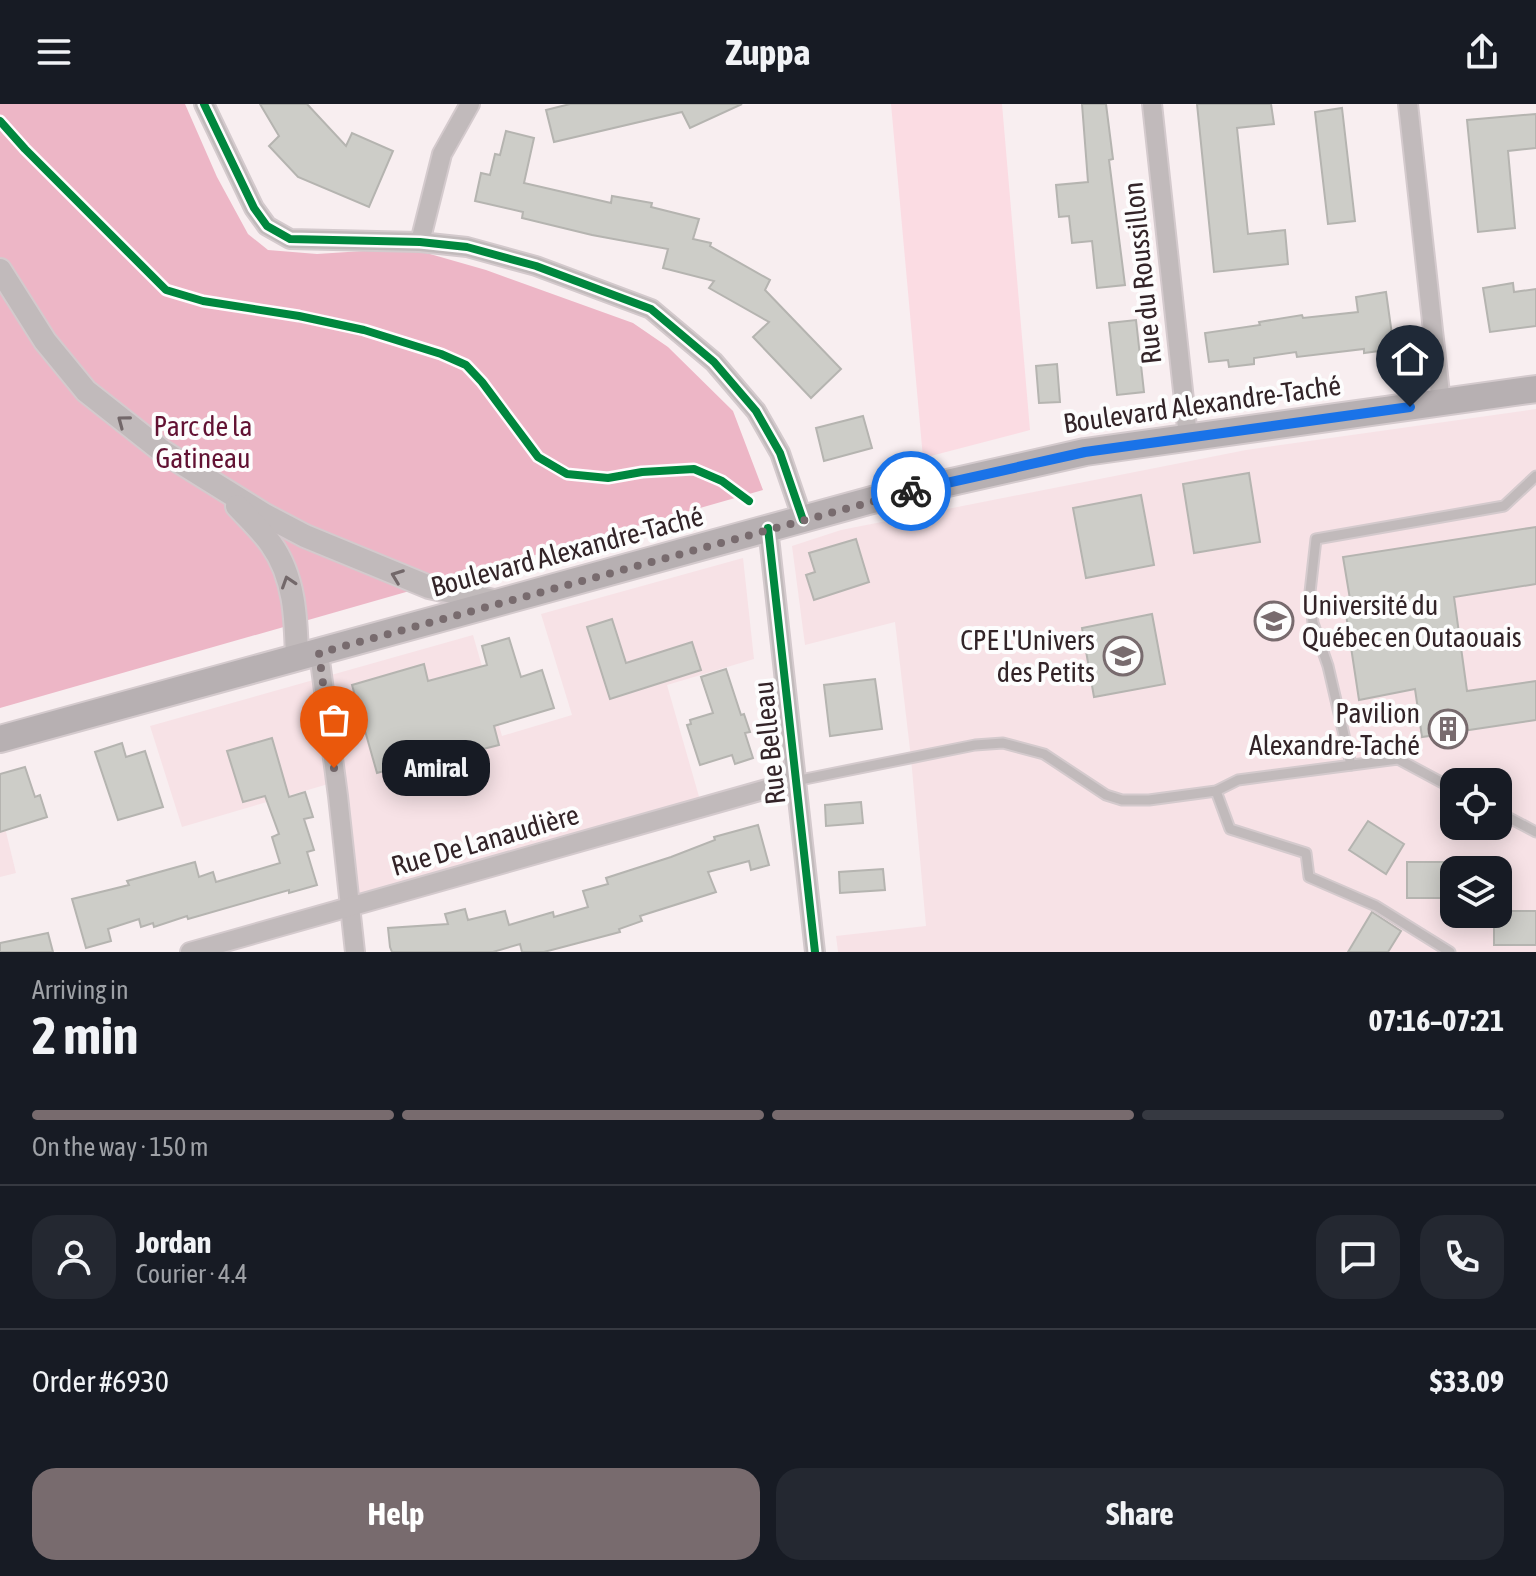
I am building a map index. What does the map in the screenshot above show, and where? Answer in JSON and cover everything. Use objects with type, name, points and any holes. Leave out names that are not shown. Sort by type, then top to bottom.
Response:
[{"type":"main road","name":"Boulevard Alexandre-Taché","points":[[0,739],[768,528],[1008,467],[1085,452],[1536,389]]},
{"type":"street","points":[[204,104],[235,173],[267,226],[290,239],[420,242],[467,247],[536,266],[651,309],[714,362],[756,411],[780,453],[803,520]]},
{"type":"street","points":[[420,242],[442,154],[470,104]]},
{"type":"street","name":"Rue du Roussillon","points":[[1152,104],[1188,437]]},
{"type":"street","points":[[1408,104],[1441,403]]},
{"type":"street","points":[[0,270],[45,341],[86,391],[162,451],[305,536],[374,567],[429,587],[499,602]]},
{"type":"street","points":[[217,485],[272,544],[290,586],[308,656],[355,952]]},
{"type":"street","name":"Rue Belleau","points":[[768,528],[815,952]]},
{"type":"street","name":"Rue De Lanaudière","points":[[190,952],[795,781]]},
{"type":"lane","points":[[1351,765],[1328,666],[1313,623],[1310,592],[1316,539],[1504,506],[1536,476]]},
{"type":"lane","points":[[795,781],[975,745],[1003,743],[1044,754],[1106,795],[1122,800],[1149,800],[1216,791],[1238,780],[1398,759],[1440,782]]},
{"type":"lane","points":[[1216,791],[1230,829],[1306,853],[1309,877],[1376,906],[1450,952]]},
{"type":"lane","points":[[1512,819],[1536,832]]},
{"type":"shaded area","points":[[891,104],[1002,104],[1030,430],[923,458]]},
{"type":"shaded area","name":"Université du Québec en Outaouais","points":[[1536,409],[1536,952],[838,952],[836,936],[926,926],[895,622],[805,645],[792,546],[841,530],[1246,450]]},
{"type":"shaded area","points":[[743,558],[754,659],[667,685],[702,807],[350,907],[335,782],[182,827],[150,726],[473,635],[502,736],[572,715],[541,614]]},
{"type":"shaded area","points":[[0,807],[16,873],[0,877]]},
{"type":"green space","name":"Parc de la Gatineau","points":[[0,104],[185,104],[217,177],[248,234],[268,250],[317,254],[409,248],[486,270],[633,323],[668,347],[733,411],[763,490],[0,708]]},
{"type":"building","points":[[260,104],[307,104],[346,146],[352,133],[393,151],[369,207],[298,177],[269,146],[279,136]]},
{"type":"building","points":[[570,104],[742,104],[690,128],[682,112],[554,142],[546,110]]},
{"type":"building","points":[[1082,104],[1106,104],[1113,159],[1109,160],[1125,285],[1097,288],[1092,241],[1072,243],[1069,216],[1059,217],[1056,185],[1088,182]]},
{"type":"building","points":[[1197,104],[1271,104],[1274,124],[1237,128],[1248,234],[1285,230],[1288,264],[1214,272]]},
{"type":"building","points":[[1342,108],[1355,221],[1328,224],[1315,112]]},
{"type":"building","points":[[1536,114],[1536,148],[1508,151],[1515,228],[1478,232],[1467,120]]},
{"type":"building","points":[[506,131],[534,138],[524,183],[611,203],[612,196],[652,203],[651,207],[699,219],[693,239],[711,243],[710,246],[770,280],[765,290],[841,369],[811,398],[753,337],[769,322],[709,288],[714,281],[663,268],[668,249],[522,218],[523,212],[475,201],[481,173],[490,175],[495,154],[500,155]]},
{"type":"building","points":[[1513,283],[1514,292],[1536,289],[1536,326],[1490,332],[1483,288]]},
{"type":"building","points":[[1386,292],[1394,349],[1364,353],[1364,349],[1297,357],[1296,352],[1254,358],[1254,364],[1229,367],[1228,360],[1209,362],[1205,333],[1302,315],[1303,318],[1358,312],[1356,297]]},
{"type":"building","points":[[1136,320],[1144,392],[1117,395],[1109,323]]},
{"type":"building","points":[[1057,364],[1060,402],[1039,403],[1036,366]]},
{"type":"building","points":[[863,416],[872,448],[824,461],[816,428]]},
{"type":"building","points":[[1249,473],[1260,542],[1194,553],[1183,484]]},
{"type":"building","points":[[1141,495],[1154,565],[1086,578],[1073,508]]},
{"type":"building","points":[[1536,527],[1536,584],[1454,597],[1467,691],[1536,681],[1536,720],[1422,737],[1415,689],[1359,700],[1344,601],[1350,599],[1343,557]]},
{"type":"building","points":[[856,539],[869,582],[814,600],[806,575],[815,572],[809,553]]},
{"type":"building","name":"CPE L'Univers des Petits","points":[[1152,614],[1165,684],[1094,697],[1082,628]]},
{"type":"building","points":[[612,619],[626,663],[692,642],[701,670],[610,699],[587,627]]},
{"type":"building","points":[[509,638],[521,677],[542,670],[554,708],[494,726],[499,745],[475,751],[473,746],[377,773],[352,685],[424,664],[428,681],[487,665],[482,646]]},
{"type":"building","points":[[726,669],[750,732],[745,733],[753,758],[735,764],[732,755],[700,765],[687,725],[691,724],[690,720],[713,713],[701,677]]},
{"type":"building","points":[[875,679],[882,729],[830,736],[824,685]]},
{"type":"building","points":[[272,738],[289,797],[305,792],[313,817],[304,819],[314,850],[307,852],[317,885],[188,919],[187,916],[154,927],[153,923],[141,927],[139,919],[108,929],[111,941],[86,948],[72,899],[129,885],[127,881],[195,862],[199,877],[213,872],[216,882],[280,863],[272,837],[279,834],[265,796],[243,802],[227,751]]},
{"type":"building","points":[[122,743],[126,757],[145,751],[163,807],[118,820],[95,752]]},
{"type":"building","points":[[25,767],[35,797],[40,795],[47,817],[0,832],[0,774]]},
{"type":"building","points":[[861,802],[863,823],[826,826],[825,805]]},
{"type":"building","points":[[1368,821],[1404,844],[1386,874],[1349,850]]},
{"type":"building","points":[[758,825],[769,865],[751,870],[749,861],[708,872],[716,892],[640,916],[642,921],[619,929],[620,932],[544,952],[522,952],[520,944],[493,952],[392,952],[390,947],[388,928],[448,924],[445,914],[465,909],[468,920],[505,911],[509,925],[553,912],[554,917],[588,907],[583,891],[608,884],[606,878],[671,857],[715,840],[714,837]]},
{"type":"building","points":[[1407,862],[1440,862],[1440,898],[1407,898]]},
{"type":"building","points":[[883,869],[885,890],[840,893],[839,872]]},
{"type":"building","points":[[1512,911],[1536,911],[1536,945],[1494,945],[1494,928],[1512,928]]},
{"type":"building","points":[[1372,912],[1401,931],[1388,952],[1348,952]]},
{"type":"building","points":[[48,933],[53,952],[0,952],[0,943]]},
{"type":"cycle path","points":[[204,104],[254,208],[267,226],[290,239],[420,242],[467,247],[536,266],[651,309],[714,362],[756,411],[780,453],[803,520]]},
{"type":"cycle path","points":[[0,121],[166,290],[203,301],[364,330],[466,365],[538,457],[567,474],[608,478],[642,472],[694,469],[722,481],[749,501]]},
{"type":"cycle path","points":[[768,528],[815,952]]},
{"type":"way so far","points":[[334,768],[319,653],[911,491]]},
{"type":"place","name":"Université du Québec en Outaouais","points":[[1274,621]]},
{"type":"place","name":"CPE L'Univers des Petits","points":[[1123,656]]},
{"type":"place","name":"Pavilion Alexandre-Taché","points":[[1448,729]]},
{"type":"place","name":"Amiral","points":[[334,768]]},
{"type":"route","points":[[911,491],[1085,452],[1410,407]]}]
